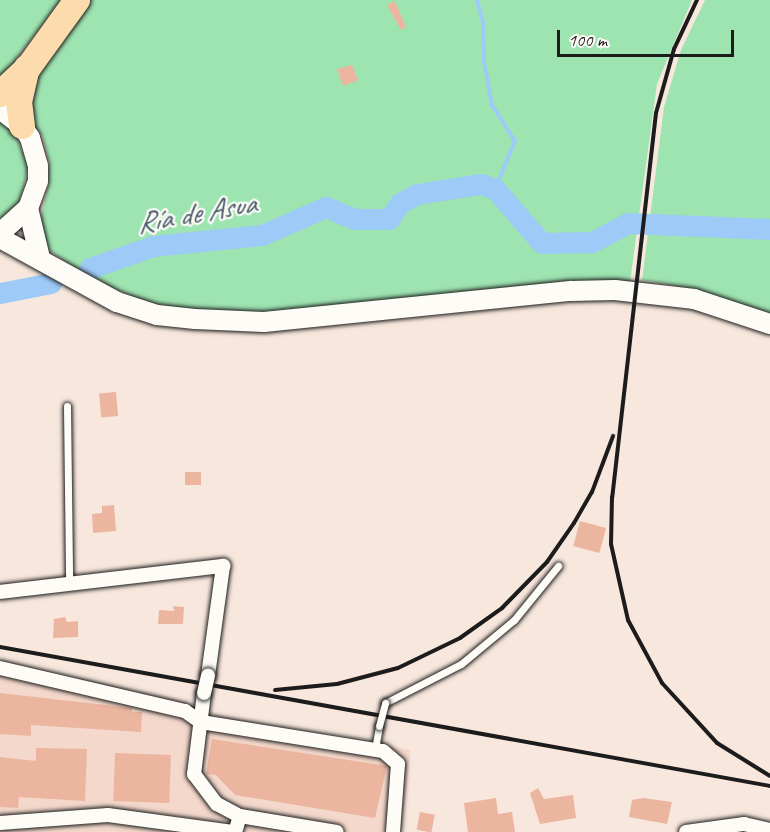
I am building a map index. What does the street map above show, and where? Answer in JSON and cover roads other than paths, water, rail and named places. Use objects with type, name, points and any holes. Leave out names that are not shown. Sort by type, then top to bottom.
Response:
[{"type":"highway","points":[[0,94],[28,68],[77,0]]},
{"type":"highway","points":[[22,126],[19,102],[28,68]]},
{"type":"street","points":[[0,109],[22,126],[33,145],[38,166],[38,181],[28,208],[0,232]]},
{"type":"street","points":[[28,208],[40,258]]},
{"type":"street","points":[[0,238],[40,258],[95,293],[157,315],[223,322],[264,321],[570,291],[615,290],[694,299],[770,324]]},
{"type":"street","points":[[0,592],[69,582],[223,566],[194,774],[217,804],[240,816],[337,832]]},
{"type":"street","points":[[0,668],[185,711],[201,722],[375,749],[398,764],[393,832]]},
{"type":"street","points":[[0,823],[108,815],[175,829],[234,832],[240,816]]},
{"type":"street","points":[[686,832],[744,824],[770,830]]},
{"type":"lane","points":[[67,406],[69,582]]},
{"type":"lane","points":[[375,749],[385,703],[461,664],[513,620],[558,566]]},
{"type":"waterway","points":[[477,0],[483,22],[484,62],[492,105],[515,141],[495,189]]},
{"type":"waterway","name":"Ría de Asua","points":[[90,268],[153,246],[262,235],[326,207],[354,219],[389,219],[400,203],[417,194],[481,184],[495,189],[542,243],[592,242],[628,223],[770,229]]},
{"type":"waterway","points":[[0,293],[51,283]]},
{"type":"railway","points":[[697,0],[674,49],[656,113],[612,497],[611,544],[628,620],[662,683],[717,743],[770,776]]},
{"type":"railway","points":[[275,690],[337,684],[398,668],[460,638],[502,608],[547,562],[574,523],[592,492],[613,436]]},
{"type":"railway","points":[[0,647],[770,786]]}]
